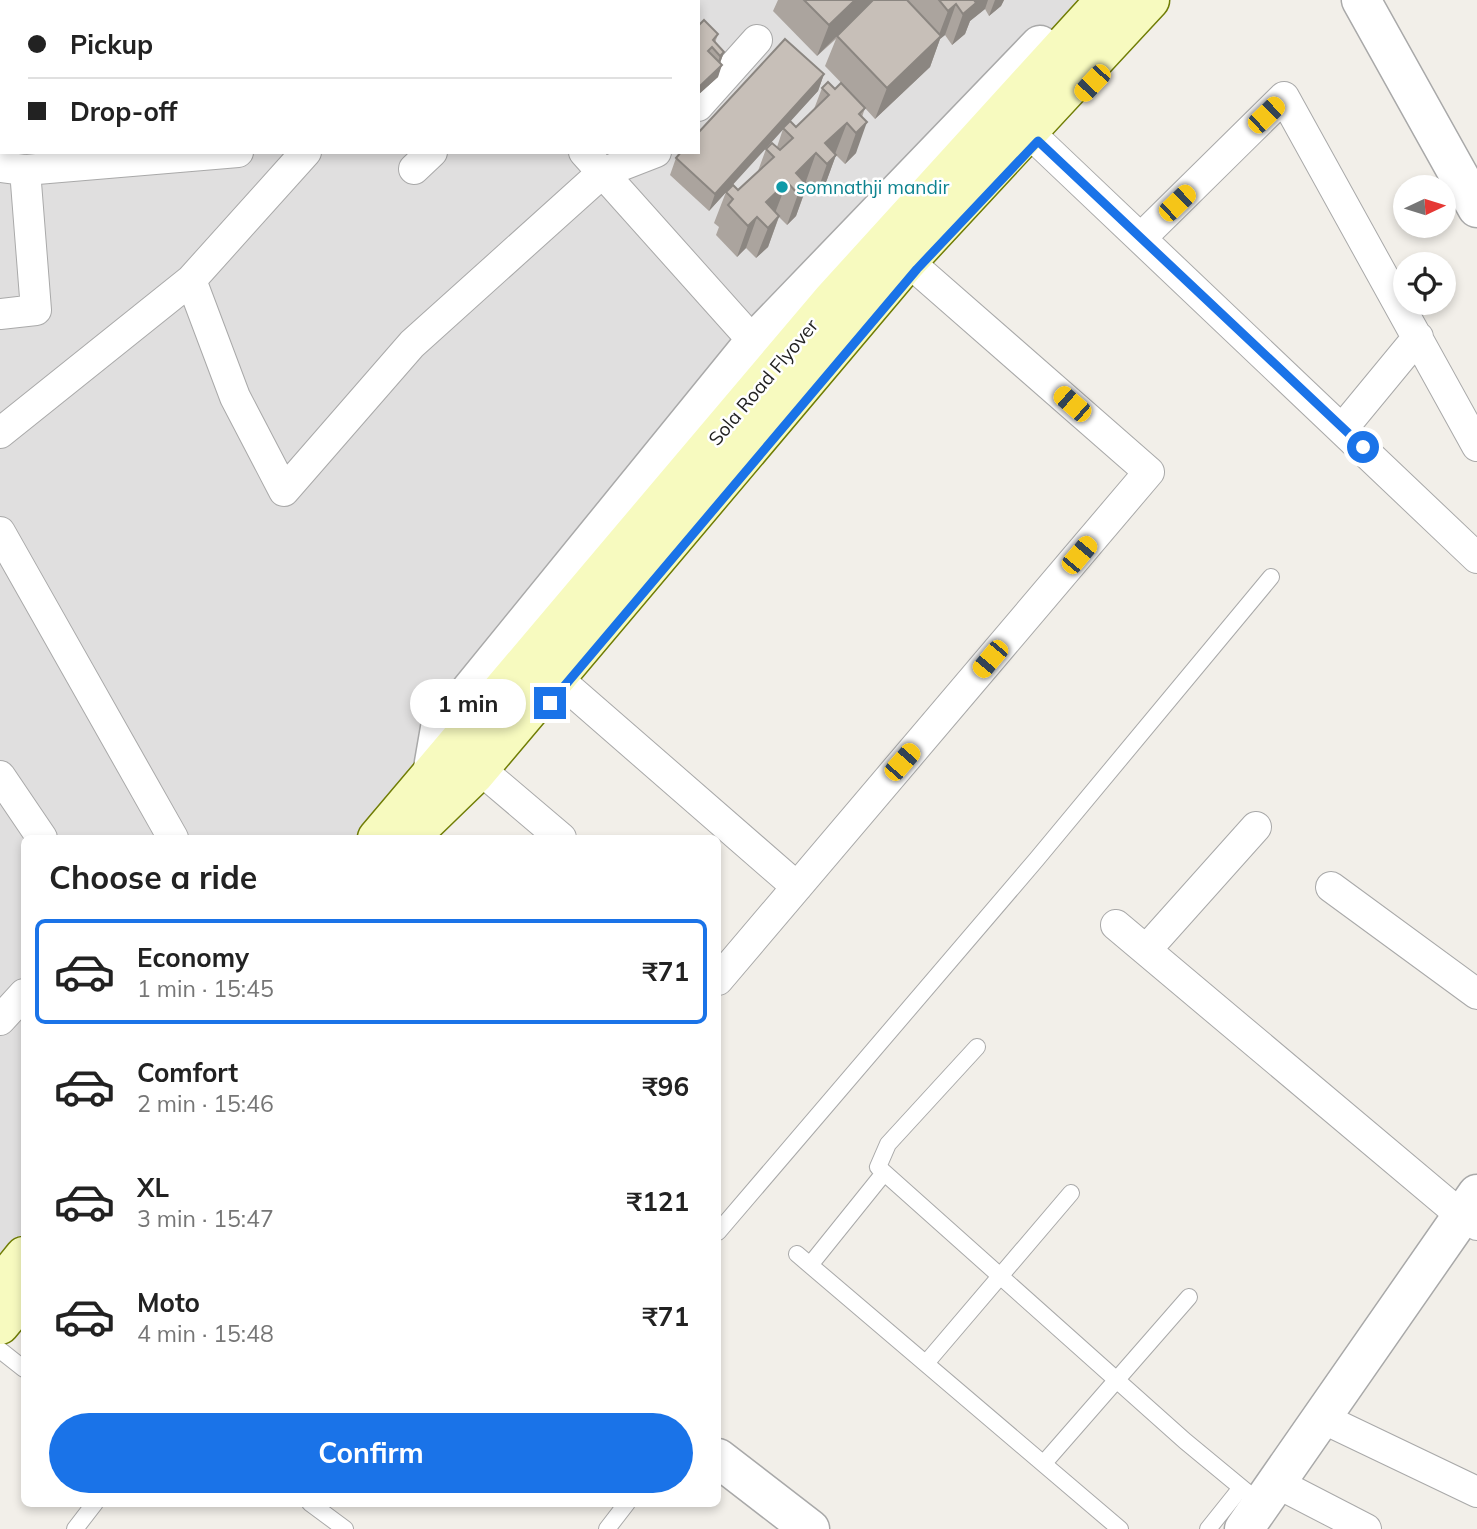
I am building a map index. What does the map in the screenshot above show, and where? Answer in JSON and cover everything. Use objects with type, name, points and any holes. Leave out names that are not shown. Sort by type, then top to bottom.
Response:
[{"type":"main road","name":"Sola Road Flyover","points":[[460,774],[832,300],[1105,0]]},
{"type":"main road","name":"Sola Road Flyover","points":[[460,774],[907,262],[1150,0]]},
{"type":"main road","points":[[381,835],[460,774]]},
{"type":"main road","points":[[411,835],[460,774]]},
{"type":"main road","points":[[0,1286],[21,1260]]},
{"type":"main road","points":[[0,1325],[21,1300]]},
{"type":"street","points":[[556,835],[460,774],[440,728],[754,342],[1084,0]]},
{"type":"street","points":[[460,774],[565,685],[917,269],[1169,0]]},
{"type":"street","points":[[1361,0],[1477,208]]},
{"type":"street","points":[[700,104],[757,40]]},
{"type":"street","points":[[1141,238],[1284,97],[1477,446]]},
{"type":"street","points":[[1038,141],[1477,558]]},
{"type":"street","points":[[0,314],[36,310],[13,169],[212,154]]},
{"type":"street","points":[[0,433],[191,280],[304,154]]},
{"type":"street","points":[[191,280],[235,397],[284,491],[412,344],[593,162],[643,154]]},
{"type":"street","points":[[593,162],[754,342]]},
{"type":"street","points":[[721,973],[1149,472],[917,269]]},
{"type":"street","points":[[1343,428],[1418,337]]},
{"type":"street","points":[[0,532],[171,835]]},
{"type":"street","points":[[565,685],[797,887]]},
{"type":"street","points":[[0,776],[40,835]]},
{"type":"street","points":[[1146,950],[1256,827]]},
{"type":"street","points":[[1331,887],[1477,994]]},
{"type":"street","points":[[1116,925],[1472,1212],[1322,1418],[1255,1501],[1366,1529]]},
{"type":"street","points":[[0,1020],[21,997]]},
{"type":"street","points":[[1322,1418],[1477,1492]]},
{"type":"street","points":[[721,1460],[810,1529]]},
{"type":"lane","points":[[721,1228],[1036,860],[1271,577]]},
{"type":"lane","points":[[977,1047],[888,1144],[878,1167],[1255,1501],[1208,1529]]},
{"type":"lane","points":[[810,1265],[884,1173]]},
{"type":"lane","points":[[927,1362],[1071,1193]]},
{"type":"lane","points":[[797,1254],[1120,1529]]},
{"type":"lane","points":[[1044,1463],[1189,1297]]},
{"type":"lane","points":[[0,1350],[21,1367]]},
{"type":"lane","points":[[75,1529],[92,1507]]},
{"type":"lane","points":[[315,1507],[345,1529]]},
{"type":"lane","points":[[607,1529],[624,1507]]},
{"type":"shaded area","points":[[700,0],[1082,0],[373,835],[21,835],[21,1250],[0,1275],[0,154],[700,154]]},
{"type":"building","points":[[804,0],[855,0],[829,25]]},
{"type":"building","points":[[873,0],[907,0],[941,36],[887,88],[837,36]]},
{"type":"building","points":[[939,0],[974,0],[976,3],[963,14],[956,4],[948,11]]},
{"type":"building","points":[[704,20],[718,34],[713,40],[724,52],[720,56],[712,47],[708,51],[722,65],[700,86],[700,24]]},
{"type":"building","points":[[785,39],[824,74],[715,194],[676,158],[679,154],[700,154],[700,131]]},
{"type":"building","points":[[828,82],[835,89],[841,83],[865,108],[859,114],[867,122],[856,133],[847,123],[825,143],[836,155],[827,164],[816,153],[796,173],[807,185],[798,194],[787,182],[766,202],[779,216],[768,228],[757,217],[748,226],[728,205],[733,199],[726,192],[733,185],[738,190],[774,157],[766,149],[772,143],[780,150],[793,138],[783,128],[790,121],[796,127],[829,95],[822,88]]},
{"type":"place","name":"somnathji mandir","points":[[782,187]]},
{"type":"route","points":[[550,703],[917,269],[1038,141],[1363,447]]}]
